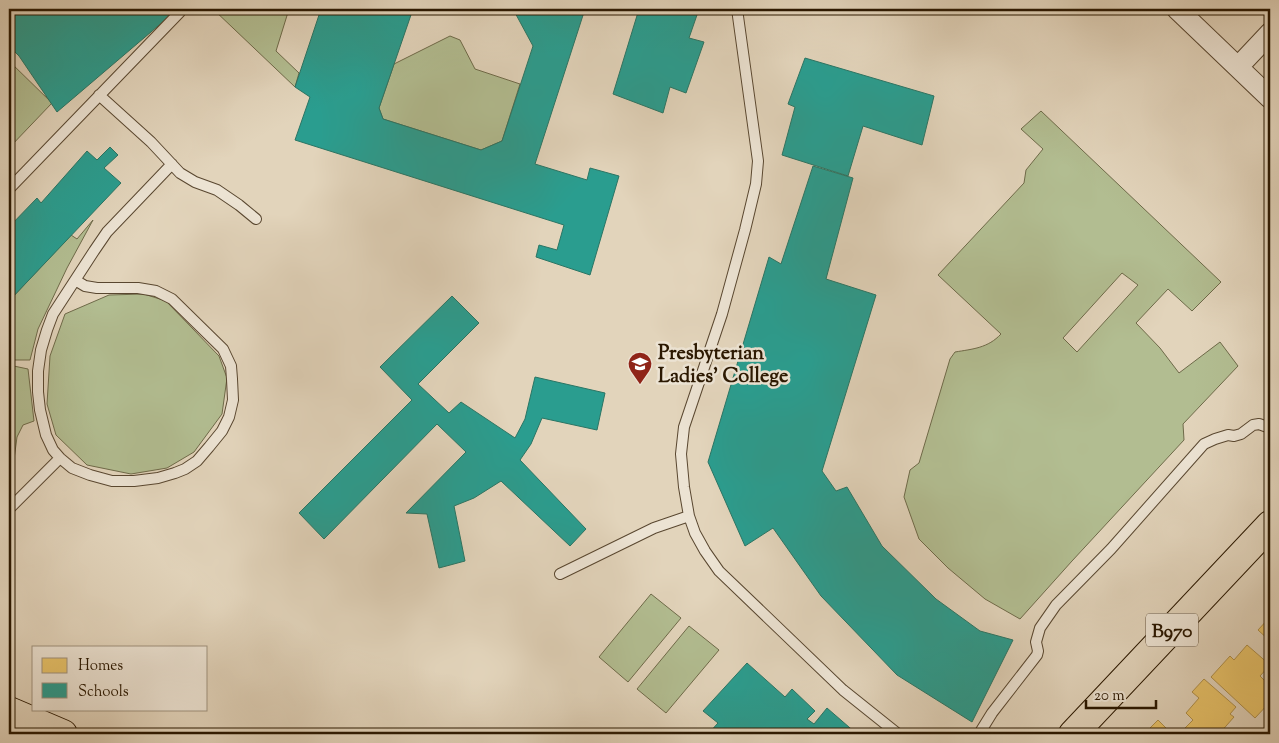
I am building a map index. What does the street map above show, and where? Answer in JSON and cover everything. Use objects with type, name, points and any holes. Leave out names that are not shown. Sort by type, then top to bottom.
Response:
[{"type":"main road","name":"B970","points":[[1073,734],[1270,525]]},
{"type":"main road","points":[[9,711],[63,734]]},
{"type":"street","points":[[1177,9],[1270,98]]},
{"type":"street","points":[[1238,67],[1270,33]]},
{"type":"lane","points":[[736,9],[758,161],[756,184],[722,314],[684,427],[681,454],[689,516],[695,533],[719,571],[843,690],[898,734]]},
{"type":"lane","points":[[9,189],[180,12]]},
{"type":"lane","points":[[99,95],[152,142],[180,173],[195,182],[217,190],[239,204],[256,219]]},
{"type":"lane","points":[[74,280],[85,286],[97,288],[138,288],[156,291],[172,299],[223,349],[231,366],[234,400],[230,417],[218,437],[197,461],[176,473],[158,478],[134,481],[112,481],[72,468],[53,450],[46,435],[38,392],[38,370],[41,350],[53,314],[74,280],[107,232],[172,164]]},
{"type":"lane","points":[[979,734],[1037,655],[1036,642],[1040,628],[1056,605],[1117,542],[1204,444],[1228,435],[1241,434],[1254,425],[1259,424],[1270,428]]},
{"type":"lane","points":[[9,509],[60,458]]},
{"type":"lane","points":[[560,574],[654,528],[689,516]]},
{"type":"green space","points":[[213,9],[289,9],[276,51],[299,73],[295,87]]},
{"type":"green space","points":[[450,36],[460,40],[475,69],[520,84],[502,141],[481,150],[383,119],[379,108],[394,64]]},
{"type":"green space","points":[[9,61],[52,103],[9,148]]},
{"type":"green space","points":[[1041,111],[1221,282],[1192,311],[1168,289],[1136,323],[1160,348],[1179,373],[1220,342],[1238,366],[1183,424],[1184,440],[1020,619],[985,599],[948,568],[919,539],[904,497],[910,470],[919,463],[950,359],[955,352],[985,345],[1001,334],[938,275],[1024,183],[1026,170],[1043,149],[1021,129]],"holes":[[[1122,273],[1138,285],[1077,352],[1063,338]]]},
{"type":"green space","points":[[93,220],[67,268],[38,329],[30,360],[9,360],[9,301],[71,235],[77,239]]},
{"type":"green space","points":[[144,294],[166,301],[219,356],[227,378],[222,414],[194,452],[167,468],[131,474],[87,465],[56,435],[47,404],[50,356],[65,314],[109,295]]},
{"type":"green space","points":[[9,365],[28,369],[34,421],[23,425],[17,437],[13,467],[9,474]]},
{"type":"green space","points":[[651,594],[681,618],[628,682],[599,657]]},
{"type":"green space","points":[[689,626],[719,650],[666,713],[637,689]]},
{"type":"building: Homes","points":[[1270,619],[1270,641],[1258,630]]},
{"type":"building: Homes","points":[[1247,645],[1270,665],[1260,676],[1270,686],[1270,702],[1255,718],[1211,677],[1230,656],[1234,660]]},
{"type":"building: Homes","points":[[1204,679],[1236,707],[1230,714],[1234,717],[1219,734],[1189,734],[1184,729],[1193,720],[1186,713],[1199,698],[1192,692]]},
{"type":"building: Homes","points":[[1158,720],[1172,734],[1144,734]]},
{"type":"building: Schools","points":[[9,9],[178,9],[57,112],[19,56],[9,46]]},
{"type":"building: Schools","points":[[321,9],[413,9],[379,108],[383,119],[481,150],[502,141],[533,46],[513,9],[585,9],[535,164],[587,180],[590,168],[619,176],[590,275],[536,257],[539,245],[557,250],[564,225],[295,140],[310,97],[295,87]]},
{"type":"building: Schools","points":[[639,9],[689,9],[698,12],[689,38],[704,42],[686,93],[670,87],[663,113],[613,94]]},
{"type":"building: Schools","points":[[805,58],[934,96],[922,145],[863,126],[848,176],[782,155],[795,107],[788,104]]},
{"type":"building: Schools","points":[[110,147],[118,155],[104,168],[121,183],[9,301],[9,227],[37,198],[41,203],[87,151],[97,160]]},
{"type":"building: Schools","points":[[813,166],[853,178],[826,279],[876,295],[822,471],[836,491],[847,487],[882,546],[936,599],[980,631],[1013,640],[972,722],[897,675],[821,596],[773,528],[745,546],[708,462],[769,257],[781,264]]},
{"type":"building: Schools","points":[[452,296],[479,323],[418,384],[449,413],[461,402],[515,438],[525,419],[535,377],[605,393],[597,430],[542,418],[531,444],[520,460],[586,529],[570,546],[501,481],[474,498],[454,506],[465,561],[439,568],[427,514],[406,513],[466,452],[437,424],[324,539],[299,513],[412,400],[380,367]]},
{"type":"building: Schools","points":[[747,663],[785,697],[792,689],[815,711],[807,719],[814,724],[827,708],[857,734],[708,734],[718,723],[703,711]]},
{"type":"place","name":"Presbyterian Ladies' College","points":[[640,385]]}]
